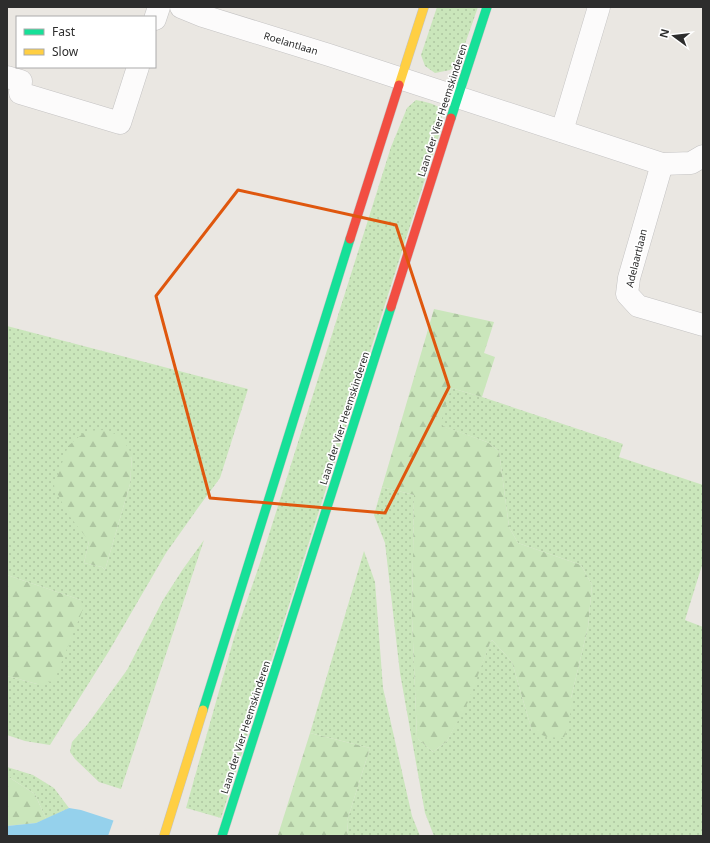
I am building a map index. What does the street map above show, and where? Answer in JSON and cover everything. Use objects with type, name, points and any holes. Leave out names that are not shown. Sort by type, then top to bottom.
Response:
[{"type":"street","name":"Roelantlaan","points":[[181,7],[203,16],[330,55],[458,97]]},
{"type":"street","points":[[164,836],[336,282],[424,7]]},
{"type":"street","name":"Laan der Vier Heemskinderen","points":[[222,836],[487,7]]},
{"type":"street","points":[[562,131],[599,7]]},
{"type":"street","points":[[7,77],[21,81],[20,93],[120,123],[138,68]]},
{"type":"street","points":[[458,97],[662,164],[691,163],[703,156]]},
{"type":"street","name":"Adelaartlaan","points":[[662,164],[629,278],[627,294],[638,306],[703,325]]},
{"type":"highlighted area","points":[[238,190],[396,225],[449,387],[385,513],[210,498],[156,296]]},
{"type":"green space","points":[[437,7],[478,7],[459,61],[450,70],[435,73],[425,66],[421,55]]},
{"type":"green space","points":[[416,100],[439,107],[442,119],[441,129],[221,818],[186,808],[234,638],[260,563],[391,147],[407,108]]},
{"type":"green space","points":[[434,309],[494,322],[484,353],[495,357],[482,397],[451,388],[440,425],[487,442],[499,451],[509,527],[518,543],[581,565],[592,585],[588,627],[571,698],[571,711],[564,738],[547,737],[532,731],[512,662],[492,640],[468,702],[447,741],[433,752],[417,738],[412,617],[414,495],[382,487]]},
{"type":"green space","points":[[7,326],[248,389],[220,478],[166,553],[109,651],[50,745],[25,741],[7,735],[7,676],[37,684],[81,600],[7,575]],"holes":[[[132,455],[130,484],[105,570],[102,567],[84,563],[89,541]]]},
{"type":"green space","points":[[451,388],[623,444],[619,457],[703,485],[703,562],[685,620],[703,627],[703,836],[434,836],[425,813],[400,673],[385,543],[374,515],[382,487],[414,495],[412,617],[417,738],[433,752],[447,741],[467,702],[492,640],[512,662],[532,731],[571,711],[571,698],[588,627],[592,585],[581,565],[518,543],[509,527],[499,451],[487,442],[439,425]]},
{"type":"green space","points":[[104,430],[121,436],[132,455],[130,484],[105,570],[102,567],[84,563],[89,541],[67,513],[54,486],[68,446],[86,431]]},
{"type":"green space","points":[[204,540],[121,789],[99,782],[75,759],[70,752],[72,742],[87,725],[127,670],[163,600]]},
{"type":"green space","points":[[364,551],[375,582],[383,688],[412,816],[420,836],[348,836],[347,821],[370,748],[310,733]]},
{"type":"green space","points":[[7,575],[81,600],[83,609],[54,681],[37,684],[7,676]]},
{"type":"green space","points":[[310,733],[370,748],[347,821],[348,836],[278,835]]},
{"type":"green space","points":[[7,767],[33,775],[54,788],[69,808],[46,819],[35,794],[7,776]]},
{"type":"green space","points":[[7,776],[35,794],[46,819],[36,823],[7,826]]},
{"type":"water","points":[[69,808],[81,810],[161,836],[7,836],[7,826],[36,823]]},
{"type":"pier","points":[[114,819],[162,834],[163,836],[108,836]]},
{"type":"traffic: fast","points":[[451,118],[487,7]]},
{"type":"traffic: fast","points":[[203,710],[350,239]]},
{"type":"traffic: fast","points":[[222,836],[391,307]]},
{"type":"traffic: slow","points":[[399,85],[424,7]]},
{"type":"traffic: slow","points":[[164,836],[203,710]]},
{"type":"traffic: jam","points":[[350,239],[399,85]]},
{"type":"traffic: jam","points":[[391,307],[451,118]]}]
